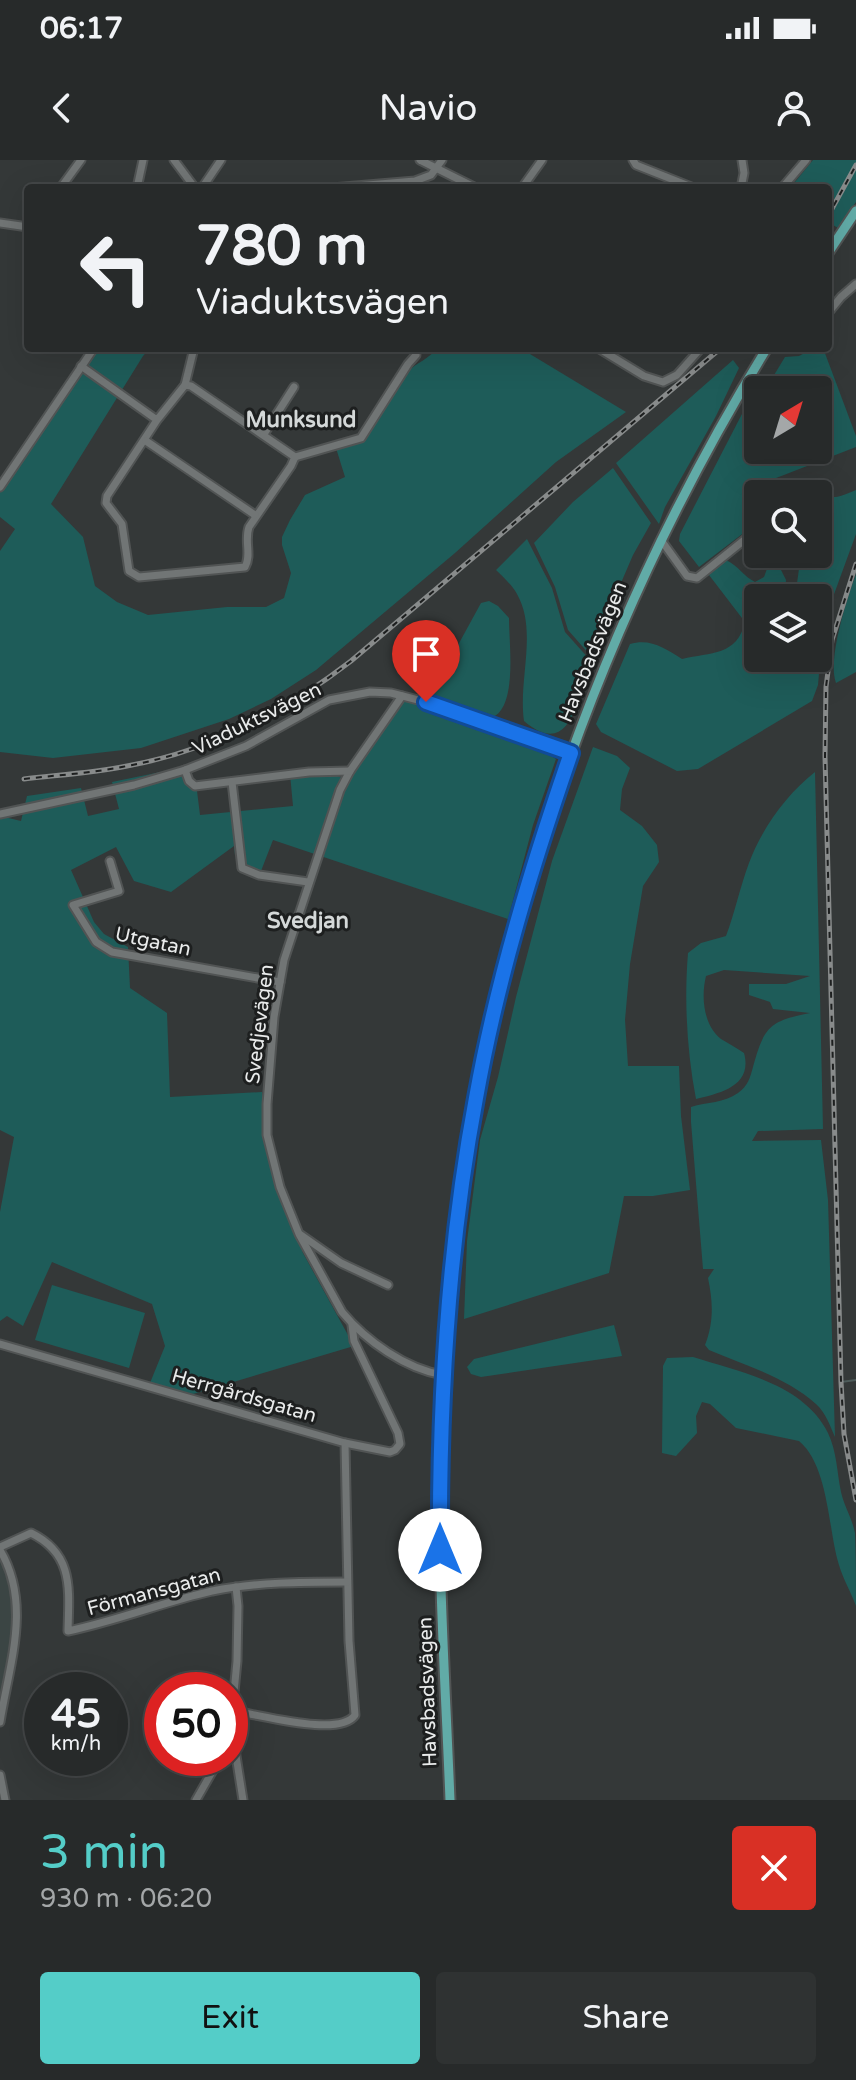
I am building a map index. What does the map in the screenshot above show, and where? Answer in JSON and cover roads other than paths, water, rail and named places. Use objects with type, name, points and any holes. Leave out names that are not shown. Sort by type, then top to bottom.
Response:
[{"type":"main road","points":[[832,247],[856,211]]},
{"type":"main road","name":"Havsbadsvägen","points":[[450,1800],[440,1550],[443,1375],[458,1210],[483,1060],[529,880],[571,753],[619,630],[714,438],[765,352]]},
{"type":"street","points":[[63,184],[81,160]]},
{"type":"street","points":[[138,184],[143,160]]},
{"type":"street","points":[[174,160],[192,184]]},
{"type":"street","points":[[205,184],[221,160]]},
{"type":"street","points":[[420,160],[468,184]]},
{"type":"street","points":[[379,184],[415,181],[431,175],[442,160]]},
{"type":"street","points":[[525,184],[542,160]]},
{"type":"street","points":[[633,160],[636,165],[684,184]]},
{"type":"street","points":[[742,160],[742,184]]},
{"type":"street","points":[[785,184],[806,160]]},
{"type":"street","points":[[0,223],[24,226]]},
{"type":"street","points":[[832,308],[856,284]]},
{"type":"street","points":[[0,487],[91,352]]},
{"type":"street","points":[[193,352],[185,385],[157,420],[107,496],[106,503],[122,524],[132,575],[139,577],[245,567],[249,557],[246,535],[255,515],[295,457]]},
{"type":"street","points":[[605,352],[644,376],[663,382],[677,375],[697,352]]},
{"type":"street","points":[[295,457],[360,439],[416,355]]},
{"type":"street","points":[[81,366],[157,420]]},
{"type":"street","points":[[185,385],[191,386],[295,457]]},
{"type":"street","points":[[264,434],[294,387]]},
{"type":"street","points":[[146,441],[255,515]]},
{"type":"street","points":[[661,540],[691,579],[697,578],[744,540]]},
{"type":"street","name":"Viaduktsvägen","points":[[0,814],[134,785],[185,770],[246,746],[329,700],[370,692],[402,696],[571,753]]},
{"type":"street","name":"Svedjevägen","points":[[402,696],[340,790],[292,927],[273,1032],[267,1135],[280,1187],[299,1234],[352,1325],[411,1366],[443,1375]]},
{"type":"street","points":[[185,770],[189,781],[195,786],[309,772],[350,771]]},
{"type":"street","points":[[232,782],[240,865],[247,872],[308,882]]},
{"type":"street","name":"Utgatan","points":[[110,861],[119,891],[73,905],[90,934],[103,947],[112,952],[280,982]]},
{"type":"street","points":[[299,1234],[341,1263],[388,1285]]},
{"type":"street","name":"Svedjevägen","points":[[345,1443],[390,1452],[400,1444],[398,1433],[354,1341],[352,1325]]},
{"type":"street","name":"Herrgårdsgatan","points":[[0,1344],[345,1443]]},
{"type":"street","points":[[248,1713],[325,1725],[351,1722],[356,1708],[349,1641],[345,1443]]},
{"type":"street","name":"Förmansgatan","points":[[0,1548],[31,1533],[53,1546],[65,1573],[68,1631],[236,1587],[261,1583],[347,1582]]},
{"type":"street","points":[[0,1548],[11,1575],[17,1623],[0,1722]]},
{"type":"street","points":[[236,1587],[236,1672]]},
{"type":"street","points":[[0,1775],[5,1800]]},
{"type":"street","points":[[196,1800],[210,1776]]},
{"type":"street","points":[[239,1776],[243,1800]]},
{"type":"waterway","points":[[841,1382],[856,1380]]},
{"type":"railway","points":[[832,209],[856,165]]},
{"type":"railway","points":[[24,779],[88,772],[158,759],[217,740],[300,697],[351,661],[716,352]]},
{"type":"railway","points":[[856,564],[832,640],[826,687],[825,756],[841,1382],[844,1434],[856,1500]]},
{"type":"district","name":"Munksund","points":[[301,420]]},
{"type":"district","name":"Svedjan","points":[[308,921]]}]
